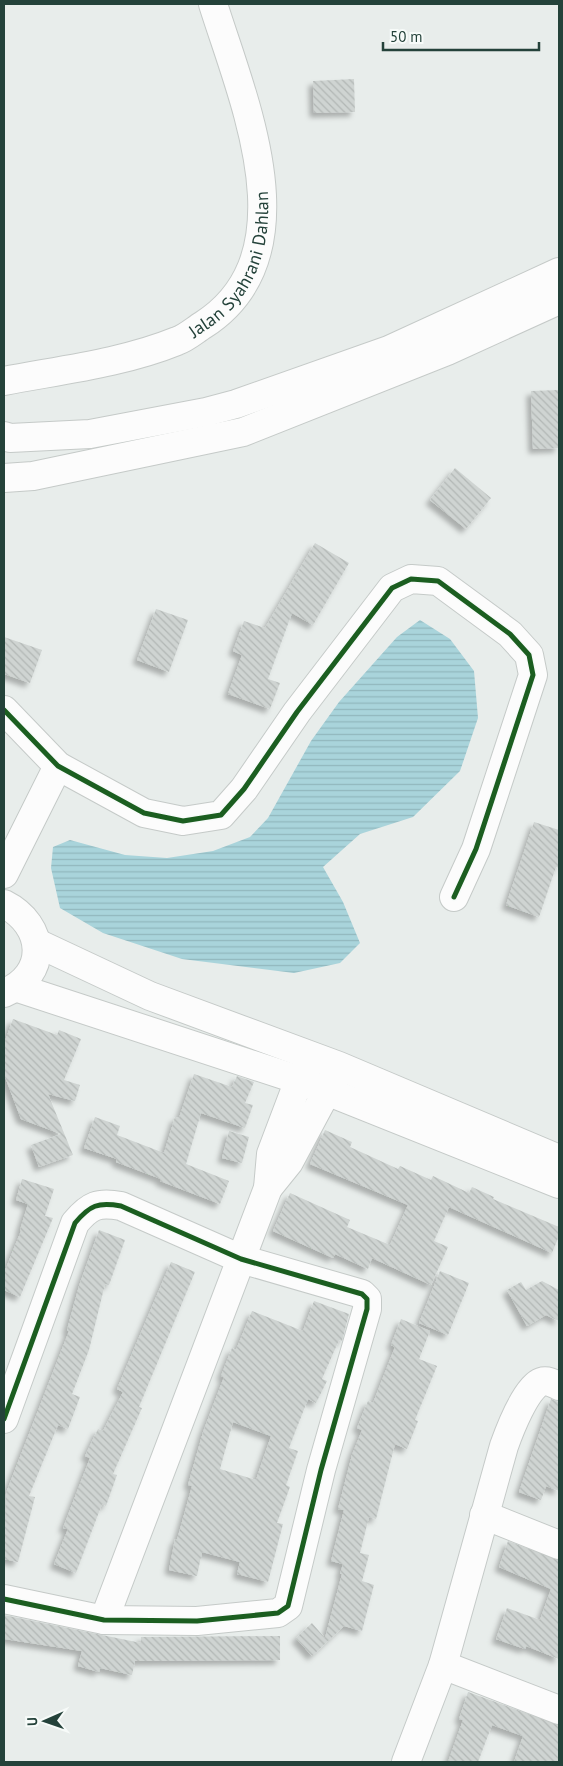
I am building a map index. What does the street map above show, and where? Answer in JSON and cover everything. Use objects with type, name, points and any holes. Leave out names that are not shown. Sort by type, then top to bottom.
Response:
[{"type":"street","name":"Jalan Syahrani Dahlan","points":[[4,380],[115,359],[179,341],[222,313],[245,284],[260,242],[262,190],[254,134],[213,4]]},
{"type":"street","points":[[4,436],[10,438],[90,434],[206,412],[236,404],[390,350],[559,272]]},
{"type":"street","points":[[4,478],[33,476],[243,432],[447,351],[559,300]]},
{"type":"street","points":[[58,436],[64,468]]},
{"type":"street","points":[[4,710],[58,766],[144,813],[183,822],[221,815],[244,789],[297,712],[392,588],[411,580],[438,581],[510,634],[529,655],[533,675],[476,848],[454,897]]},
{"type":"street","points":[[4,874],[58,766]]},
{"type":"street","points":[[4,904],[19,912],[31,926],[37,943],[33,968],[11,991],[305,1069],[339,1066],[559,1160]]},
{"type":"street","points":[[37,943],[305,1069],[328,1091],[559,1184]]},
{"type":"street","points":[[268,1188],[289,1162],[328,1091],[339,1066]]},
{"type":"street","points":[[104,1620],[268,1188],[271,1154],[305,1069]]},
{"type":"street","points":[[4,1419],[75,1223],[86,1209],[105,1203],[121,1206],[241,1259],[362,1294],[366,1300],[367,1308],[321,1470],[288,1606],[278,1613],[197,1621],[104,1620],[4,1599]]},
{"type":"street","points":[[406,1762],[443,1665],[504,1446],[517,1413],[536,1385],[548,1381],[559,1386]]},
{"type":"street","points":[[484,1516],[559,1545]]},
{"type":"street","points":[[443,1665],[559,1710]]},
{"type":"water","points":[[420,620],[450,639],[474,671],[478,718],[460,771],[413,817],[360,834],[323,867],[343,902],[360,943],[340,963],[294,973],[182,959],[103,933],[60,908],[51,868],[53,847],[70,840],[125,855],[167,858],[213,851],[250,837],[268,818],[311,741],[339,702],[397,637]]},
{"type":"building","points":[[354,79],[355,112],[314,113],[313,81]]},
{"type":"building","points":[[559,390],[559,448],[533,449],[531,391]]},
{"type":"building","points":[[455,468],[491,498],[466,529],[430,500]]},
{"type":"building","points":[[315,543],[349,563],[313,625],[292,613],[268,679],[280,683],[270,709],[228,694],[242,655],[233,651],[244,621],[265,628]]},
{"type":"building","points":[[156,609],[188,620],[169,672],[137,660]]},
{"type":"building","points":[[4,637],[42,650],[30,683],[4,674]]},
{"type":"building","points":[[534,822],[559,830],[559,868],[556,867],[539,917],[506,905]]},
{"type":"building","points":[[13,1019],[57,1035],[59,1030],[81,1039],[64,1080],[80,1085],[75,1101],[48,1094],[73,1155],[39,1167],[31,1145],[61,1134],[21,1119],[4,1074],[4,1044]]},
{"type":"building","points":[[194,1074],[232,1087],[237,1076],[254,1082],[245,1103],[253,1105],[245,1128],[201,1113],[186,1164],[229,1181],[220,1204],[116,1162],[117,1159],[84,1148],[95,1117],[120,1126],[117,1135],[164,1153],[175,1117],[179,1118]]},
{"type":"building","points":[[325,1130],[352,1142],[350,1147],[398,1169],[400,1166],[431,1180],[433,1176],[469,1193],[472,1187],[494,1197],[493,1199],[559,1227],[559,1236],[552,1253],[449,1207],[434,1241],[448,1247],[431,1285],[372,1258],[368,1269],[335,1254],[333,1258],[273,1231],[290,1193],[350,1220],[347,1227],[390,1245],[408,1205],[310,1164]]},
{"type":"building","points":[[229,1131],[249,1137],[242,1163],[222,1158]]},
{"type":"building","points":[[22,1179],[54,1189],[45,1216],[53,1218],[20,1297],[4,1290],[4,1273],[21,1231],[28,1204],[16,1200]]},
{"type":"building","points":[[99,1230],[125,1240],[109,1285],[105,1284],[89,1350],[72,1394],[80,1397],[68,1429],[58,1425],[29,1496],[35,1497],[18,1562],[4,1559],[6,1493],[69,1331],[67,1330],[79,1286]]},
{"type":"building","points":[[171,1262],[195,1272],[139,1407],[142,1408],[113,1474],[117,1475],[106,1506],[102,1504],[76,1573],[54,1564],[68,1529],[63,1528],[90,1458],[85,1456],[98,1429],[103,1431],[123,1392],[117,1389]]},
{"type":"building","points":[[440,1271],[469,1283],[448,1335],[419,1323]]},
{"type":"building","points":[[542,1281],[559,1290],[559,1321],[546,1315],[527,1326],[507,1290],[521,1282],[526,1290]]},
{"type":"building","points":[[314,1301],[349,1314],[342,1341],[339,1340],[322,1379],[327,1381],[316,1403],[308,1399],[289,1448],[298,1451],[286,1485],[290,1487],[277,1523],[283,1524],[268,1582],[237,1574],[240,1562],[202,1552],[197,1576],[169,1570],[175,1539],[177,1540],[192,1486],[188,1485],[203,1432],[224,1377],[221,1376],[232,1348],[236,1350],[252,1311],[303,1331]],"holes":[[[233,1422],[271,1436],[256,1480],[220,1469]]]},
{"type":"building","points":[[401,1319],[430,1331],[419,1359],[437,1366],[415,1420],[418,1421],[407,1449],[395,1444],[376,1519],[369,1517],[360,1553],[369,1555],[362,1581],[374,1585],[362,1631],[344,1626],[312,1656],[296,1638],[312,1623],[325,1638],[342,1574],[340,1574],[343,1564],[331,1561],[344,1510],[338,1509],[352,1455],[362,1430],[357,1428],[368,1401],[373,1403],[395,1347],[391,1345]]},
{"type":"building","points":[[551,1399],[559,1402],[559,1491],[546,1486],[541,1500],[519,1492]]},
{"type":"building","points":[[508,1541],[559,1560],[559,1659],[526,1646],[525,1649],[496,1639],[507,1608],[540,1620],[551,1589],[499,1567]]},
{"type":"building","points":[[4,1615],[141,1643],[141,1637],[280,1636],[280,1660],[135,1661],[132,1675],[100,1668],[99,1672],[78,1666],[82,1651],[4,1639]]},
{"type":"building","points":[[468,1692],[559,1725],[559,1762],[514,1762],[523,1736],[492,1725],[478,1762],[448,1762],[463,1720],[459,1719]]},
{"type":"cycle path","points":[[4,710],[58,766],[144,813],[183,821],[221,815],[244,789],[297,712],[392,588],[411,579],[438,581],[510,634],[529,655],[533,675],[476,849],[454,897]]},
{"type":"cycle path","points":[[4,1419],[75,1223],[85,1212],[95,1206],[106,1204],[121,1206],[241,1259],[362,1294],[367,1299],[367,1309],[321,1470],[288,1606],[278,1613],[197,1621],[104,1620],[4,1599]]}]
